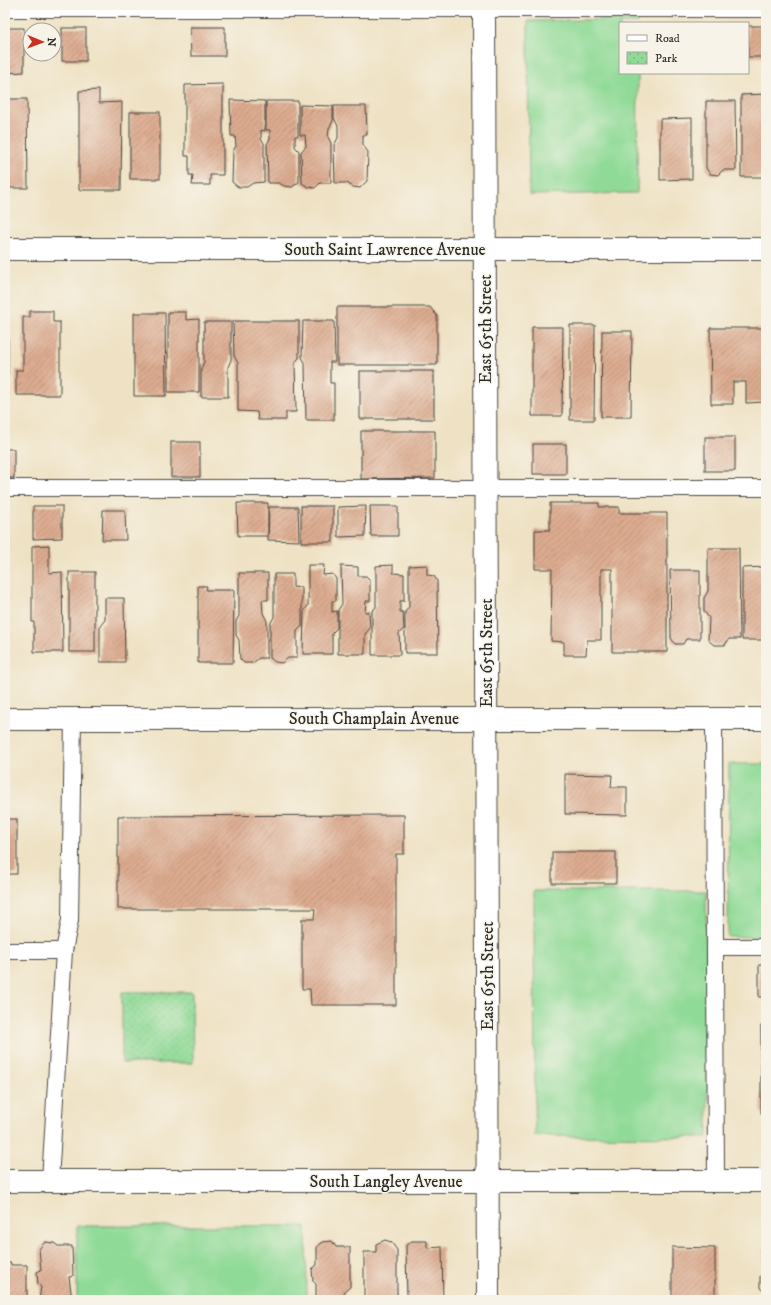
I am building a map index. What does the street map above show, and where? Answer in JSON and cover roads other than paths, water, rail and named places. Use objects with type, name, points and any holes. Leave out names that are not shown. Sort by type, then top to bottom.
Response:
[{"type":"street","name":"East 65th Street","points":[[484,7],[488,1300]]},
{"type":"street","name":"South Saint Lawrence Avenue","points":[[5,249],[766,249]]},
{"type":"street","name":"South Champlain Avenue","points":[[5,719],[766,718]]},
{"type":"street","name":"South Langley Avenue","points":[[5,1181],[766,1181]]},
{"type":"lane","points":[[5,9],[484,7],[766,10]]},
{"type":"lane","points":[[5,488],[766,488]]},
{"type":"lane","points":[[50,1181],[64,951],[70,920],[73,718]]},
{"type":"lane","points":[[714,718],[716,1181]]},
{"type":"lane","points":[[715,947],[766,947]]},
{"type":"lane","points":[[5,951],[64,951]]}]
